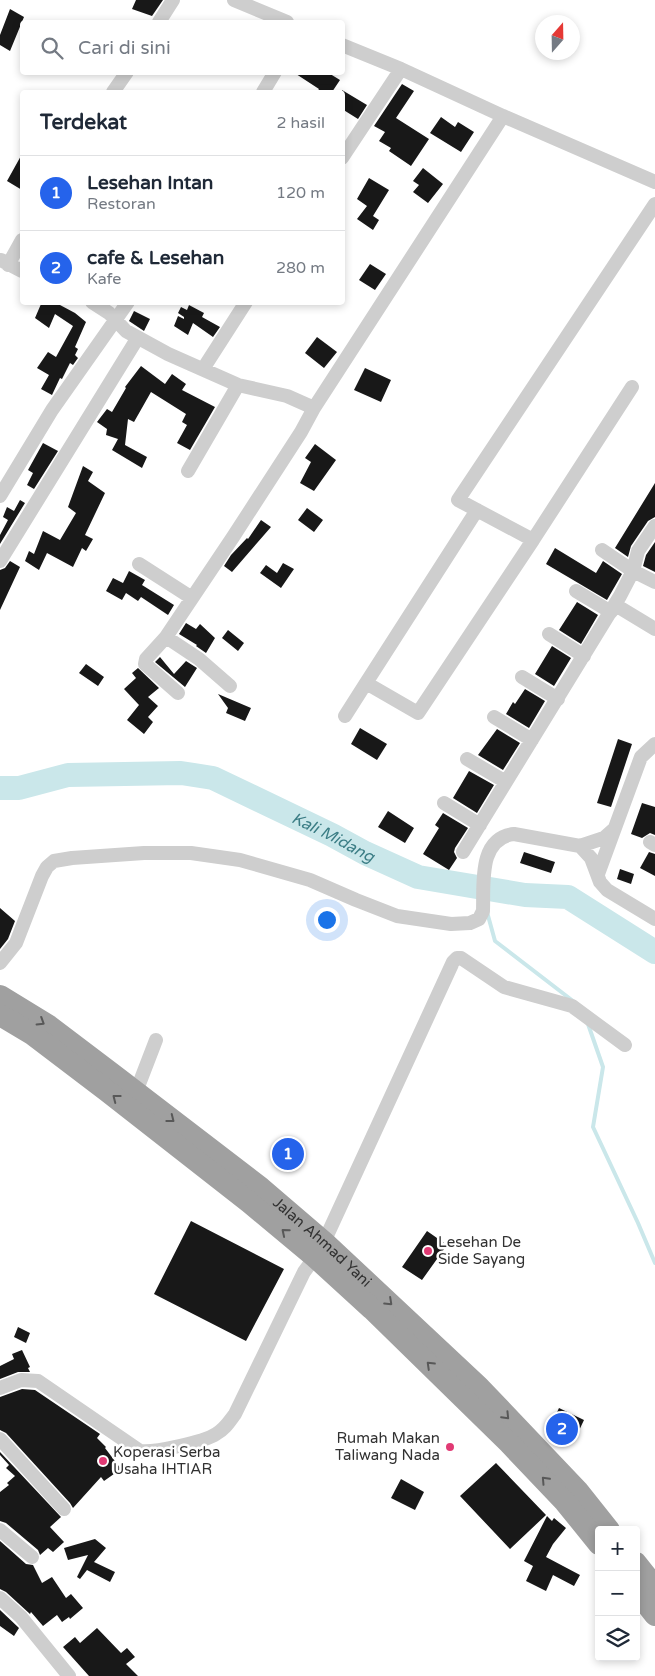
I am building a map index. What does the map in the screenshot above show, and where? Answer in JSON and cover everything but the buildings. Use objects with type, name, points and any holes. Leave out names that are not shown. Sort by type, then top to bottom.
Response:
[{"type":"highway","name":"Jalan Ahmad Yani","points":[[0,996],[49,1026],[136,1092],[479,1387],[571,1496],[605,1526]]},
{"type":"highway","points":[[0,1015],[32,1034],[255,1195]]},
{"type":"highway","points":[[571,1496],[595,1537]]},
{"type":"highway","points":[[640,1568],[655,1587]]},
{"type":"highway","points":[[640,1596],[655,1615]]},
{"type":"street","points":[[160,20],[173,0]]},
{"type":"street","points":[[234,0],[250,3],[283,20]]},
{"type":"street","points":[[345,46],[401,69],[655,182]]},
{"type":"street","points":[[345,153],[401,69]]},
{"type":"street","points":[[114,90],[125,75]]},
{"type":"street","points":[[264,90],[273,75]]},
{"type":"street","points":[[178,693],[145,662],[166,637],[296,440],[314,408],[503,116]]},
{"type":"street","points":[[533,540],[458,500],[655,204]]},
{"type":"street","points":[[20,242],[4,262],[20,270]]},
{"type":"street","points":[[97,305],[109,313],[126,331],[137,339],[168,354],[238,385],[287,396],[314,408]]},
{"type":"street","points":[[0,496],[52,410],[126,305]]},
{"type":"street","points":[[203,369],[244,305]]},
{"type":"street","points":[[0,561],[137,339]]},
{"type":"street","points":[[188,471],[238,385]]},
{"type":"street","points":[[366,683],[418,714],[632,387]]},
{"type":"street","points":[[345,716],[477,510]]},
{"type":"street","points":[[463,852],[584,656],[616,611],[633,571],[638,551],[655,526]]},
{"type":"street","points":[[602,550],[633,571],[655,582]]},
{"type":"street","points":[[139,564],[192,598]]},
{"type":"street","points":[[576,591],[655,629]]},
{"type":"street","points":[[549,634],[584,656]]},
{"type":"street","points":[[166,637],[199,659],[230,686]]},
{"type":"street","points":[[522,677],[558,699]]},
{"type":"street","points":[[494,717],[532,740]]},
{"type":"street","points":[[598,874],[641,757],[655,744]]},
{"type":"street","points":[[467,759],[506,782]]},
{"type":"street","points":[[444,803],[480,825]]},
{"type":"street","points":[[0,963],[16,943],[42,876],[47,867],[54,861],[144,853],[191,852],[240,860],[310,880],[397,916],[435,922],[470,923],[479,919],[483,912],[486,858],[491,848],[499,839],[506,835],[514,834],[580,846],[604,838],[613,830]]},
{"type":"street","points":[[580,846],[592,858],[600,882],[607,890],[655,919]]},
{"type":"street","points":[[0,1388],[21,1380],[38,1380],[134,1448],[144,1451],[207,1439],[226,1427],[235,1414],[304,1272],[319,1250],[453,962],[457,958],[461,958],[504,987],[572,1006],[625,1045]]},
{"type":"street","points":[[136,1092],[156,1040]]},
{"type":"street","points":[[0,1439],[64,1509]]},
{"type":"street","points":[[0,1530],[32,1557]]},
{"type":"street","points":[[0,1598],[21,1617],[69,1676]]},
{"type":"waterway","name":"Kali Midang","points":[[0,788],[19,788],[68,775],[181,773],[213,778],[418,877],[525,895],[568,897],[655,952]]},
{"type":"waterway","points":[[487,912],[495,941],[573,1001]]},
{"type":"waterway","points":[[588,1024],[603,1067],[593,1127],[655,1263]]},
{"type":"place","name":"Lesehan Intan","points":[[288,1154]]},
{"type":"place","name":"Lesehan De Side Sayang","points":[[428,1251]]},
{"type":"place","name":"cafe & Lesehan","points":[[562,1429]]},
{"type":"place","name":"Rumah Makan Taliwang Nada","points":[[450,1447]]},
{"type":"place","name":"Koperasi Serba Usaha IHTIAR","points":[[103,1461]]}]
